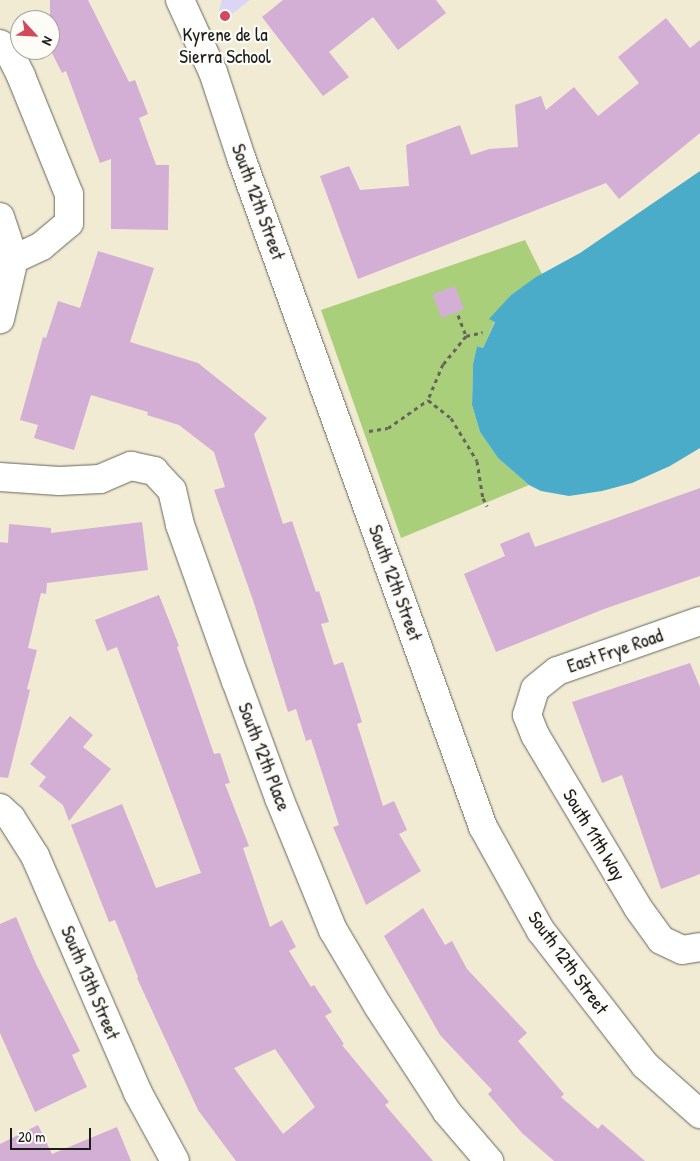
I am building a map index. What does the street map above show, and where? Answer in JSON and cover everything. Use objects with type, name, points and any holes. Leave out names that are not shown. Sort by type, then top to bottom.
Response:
[{"type":"street","name":"South 12th Street","points":[[180,0],[212,72],[483,828],[541,931],[645,1065],[700,1114]]},
{"type":"street","points":[[0,44],[8,50],[21,76],[69,194],[69,223],[42,246],[14,259]]},
{"type":"street","points":[[0,217],[14,259],[0,319]]},
{"type":"street","name":"South 12th Place","points":[[0,477],[59,481],[100,478],[130,466],[154,472],[172,490],[180,525],[236,681],[279,798],[333,930],[378,1006],[447,1112],[489,1161]]},
{"type":"street","name":"East Frye Road","points":[[535,689],[557,671],[700,620]]},
{"type":"street","name":"South 11th Way","points":[[535,689],[527,715],[535,735],[638,908],[661,940],[682,950],[700,947]]},
{"type":"street","name":"South 13th Street","points":[[0,808],[11,818],[35,856],[138,1093],[175,1161]]},
{"type":"path","points":[[458,315],[466,336]]},
{"type":"path","points":[[342,433],[388,428],[428,400],[443,364],[466,336],[483,332]]},
{"type":"path","points":[[428,400],[451,418],[477,461],[483,498],[487,506]]},
{"type":"shaded area","name":"Kyrene de la Sierra School","points":[[222,0],[250,0],[223,21],[219,10]]},
{"type":"green space","points":[[525,240],[542,274],[511,295],[490,319],[495,321],[483,348],[477,346],[473,364],[472,405],[480,432],[498,458],[529,485],[401,538],[321,310]]},
{"type":"water","points":[[700,171],[700,448],[670,466],[632,483],[602,491],[569,496],[541,491],[529,485],[498,458],[480,432],[472,405],[473,364],[477,346],[483,348],[495,322],[489,319],[511,295],[536,277],[580,253]]},
{"type":"building","points":[[50,0],[88,0],[129,82],[135,80],[148,114],[139,118],[156,165],[169,165],[168,230],[111,229],[111,159],[100,163],[66,71],[62,73],[56,60],[60,60],[60,10],[50,10]]},
{"type":"building","points":[[283,0],[436,0],[446,13],[398,50],[373,17],[329,52],[349,77],[323,96],[262,17]]},
{"type":"building","points":[[666,18],[690,48],[700,40],[700,133],[619,199],[606,183],[358,279],[320,176],[349,166],[360,190],[409,186],[406,145],[460,125],[471,155],[489,149],[518,147],[515,105],[541,96],[546,110],[574,87],[598,116],[639,83],[618,57]]},
{"type":"building","points":[[98,251],[154,268],[130,342],[198,363],[267,418],[254,434],[283,524],[292,521],[316,592],[319,591],[329,622],[321,624],[334,665],[343,662],[362,722],[357,724],[383,806],[394,801],[407,830],[399,834],[421,871],[366,905],[333,827],[339,825],[311,739],[306,741],[296,709],[288,712],[254,603],[214,490],[225,487],[214,452],[179,425],[147,415],[148,412],[91,395],[74,450],[34,438],[38,425],[20,420],[43,337],[46,338],[58,301],[80,308]]},
{"type":"building","points":[[455,286],[464,309],[442,318],[433,295]]},
{"type":"building","points":[[700,488],[700,576],[604,609],[496,652],[464,574],[505,556],[500,544],[529,532],[535,547]]},
{"type":"building","points":[[142,522],[148,570],[47,583],[46,594],[41,593],[28,648],[37,650],[27,689],[30,690],[8,778],[0,777],[0,542],[8,543],[9,524],[51,528],[51,533]]},
{"type":"building","points":[[159,595],[179,646],[177,647],[214,754],[220,753],[230,783],[225,784],[249,846],[243,848],[270,927],[282,920],[296,947],[289,951],[311,987],[314,985],[332,1012],[325,1016],[344,1044],[342,1045],[389,1102],[385,1105],[433,1161],[236,1161],[198,1110],[137,978],[115,920],[109,922],[71,825],[122,804],[156,888],[201,873],[117,647],[107,651],[95,620]],"holes":[[[275,1049],[315,1107],[283,1134],[234,1068]]]},
{"type":"building","points":[[690,663],[700,687],[700,874],[661,889],[622,775],[602,783],[572,702]]},
{"type":"building","points":[[70,716],[93,735],[83,747],[111,769],[69,821],[63,805],[39,786],[46,777],[30,764]]},
{"type":"building","points":[[423,908],[445,945],[452,941],[467,969],[527,1033],[518,1041],[564,1094],[561,1097],[598,1129],[602,1124],[645,1161],[554,1161],[522,1133],[488,1094],[492,1090],[440,1035],[384,936]]},
{"type":"building","points":[[16,917],[36,964],[80,1051],[72,1055],[87,1087],[35,1112],[0,1033],[0,924]]},
{"type":"building","points":[[38,1125],[52,1154],[117,1127],[131,1161],[0,1161],[0,1144]]},
{"type":"place","name":"Kyrene de la Sierra School","points":[[225,16]]}]
